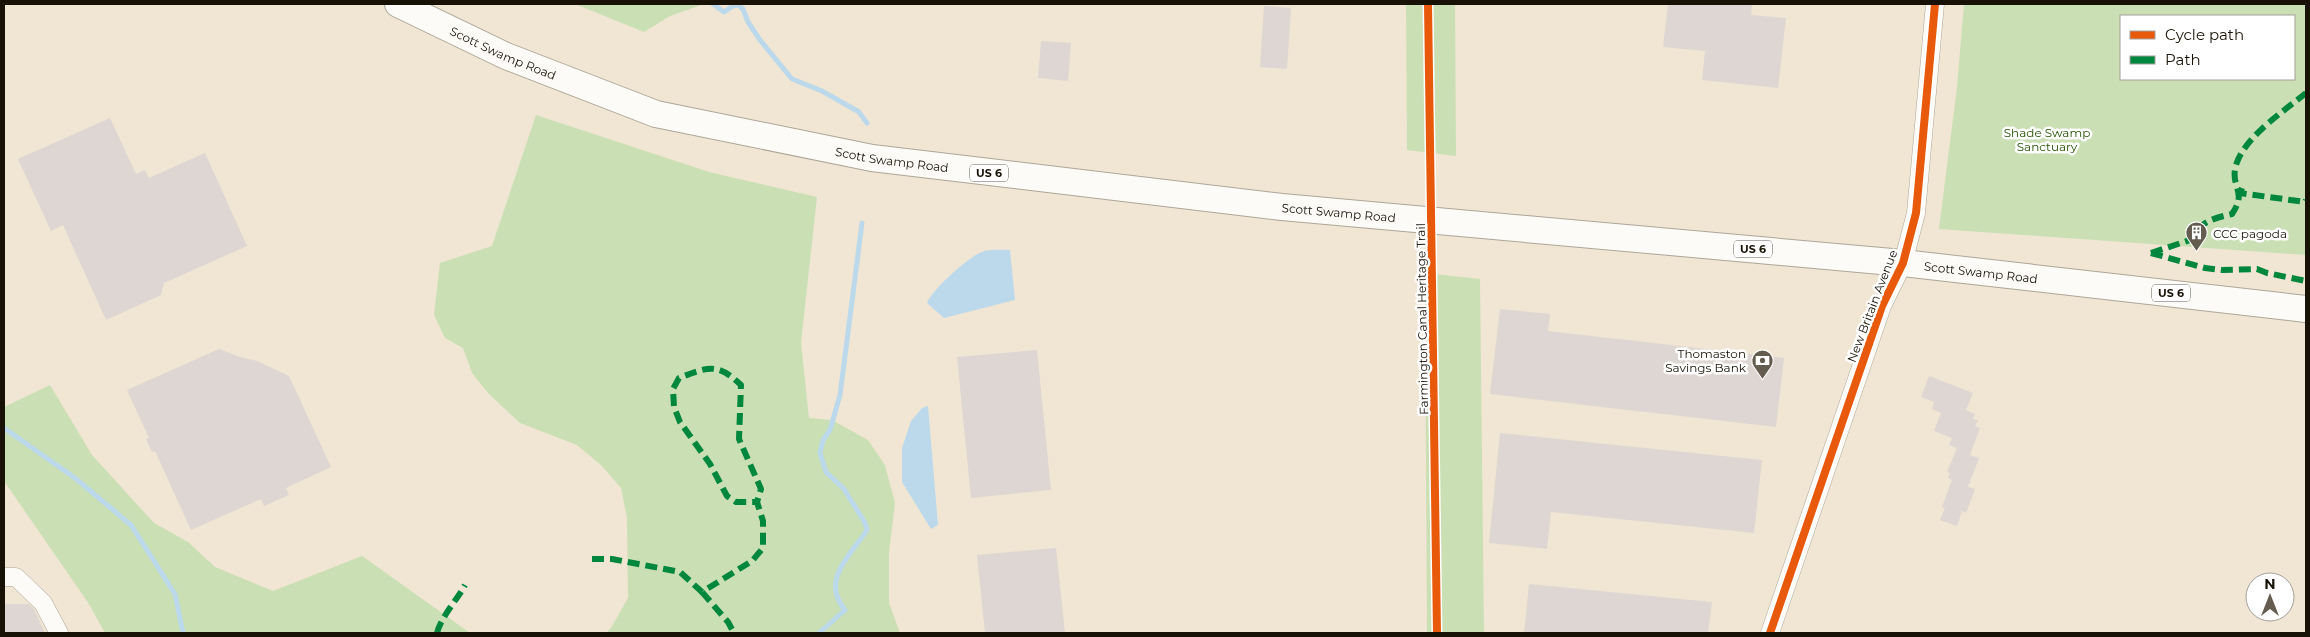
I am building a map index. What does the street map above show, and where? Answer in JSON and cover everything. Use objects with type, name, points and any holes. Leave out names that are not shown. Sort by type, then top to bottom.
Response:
[{"type":"highway","name":"Scott Swamp Road","points":[[398,4],[506,56],[656,114],[872,158],[1282,207],[1903,263],[2306,309]]},
{"type":"street","name":"New Britain Avenue","points":[[1770,633],[1876,324],[1903,263],[1916,213],[1935,4]]},
{"type":"street","points":[[4,577],[16,577],[43,604],[59,633]]},
{"type":"green space","points":[[575,4],[704,4],[670,16],[644,32]]},
{"type":"green space","points":[[1406,4],[1455,4],[1456,156],[1407,150]]},
{"type":"green space","name":"Shade Swamp Sanctuary","points":[[1964,4],[2306,4],[2306,255],[1939,229],[1957,87]]},
{"type":"green space","points":[[536,115],[709,172],[817,197],[801,343],[809,418],[832,420],[868,440],[885,465],[895,503],[889,552],[889,603],[900,633],[606,633],[611,628],[628,598],[627,518],[621,488],[601,465],[577,445],[520,423],[489,394],[472,373],[463,348],[445,338],[434,315],[440,263],[492,246]]},
{"type":"green space","points":[[1425,273],[1480,279],[1484,633],[1427,633]]},
{"type":"green space","points":[[50,385],[92,455],[154,523],[188,542],[215,567],[273,591],[362,556],[470,633],[105,633],[89,604],[4,481],[4,407]]},
{"type":"water","points":[[988,250],[1010,250],[1015,300],[944,318],[927,303],[935,291],[968,260]]},
{"type":"water","points":[[928,406],[938,525],[931,529],[902,482],[902,448],[911,421],[922,408]]},
{"type":"building","points":[[1668,4],[1752,4],[1751,15],[1786,18],[1778,88],[1702,80],[1705,51],[1663,47]]},
{"type":"building","points":[[1264,6],[1291,8],[1287,69],[1260,67]]},
{"type":"building","points":[[1041,41],[1071,43],[1068,81],[1038,78]]},
{"type":"building","points":[[110,118],[136,174],[145,170],[149,178],[205,153],[247,246],[164,283],[161,295],[106,320],[63,225],[51,231],[18,159]]},
{"type":"building","points":[[1500,309],[1550,314],[1548,331],[1784,358],[1776,427],[1490,394]]},
{"type":"building","points":[[219,349],[257,361],[289,376],[331,467],[286,488],[289,495],[264,506],[261,499],[191,530],[155,451],[152,452],[146,439],[149,438],[127,390]]},
{"type":"building","points":[[1037,350],[1051,490],[971,498],[957,357]]},
{"type":"building","points":[[1929,376],[1973,393],[1966,410],[1975,414],[1973,419],[1978,420],[1975,426],[1980,428],[1970,455],[1979,458],[1968,487],[1975,489],[1966,513],[1962,511],[1957,526],[1940,520],[1945,508],[1942,507],[1952,480],[1948,478],[1950,473],[1947,472],[1957,448],[1949,445],[1952,438],[1934,431],[1941,413],[1932,409],[1934,402],[1921,397]]},
{"type":"building","points":[[1500,433],[1762,460],[1754,533],[1551,512],[1547,549],[1489,543]]},
{"type":"building","points":[[1056,548],[1065,633],[985,633],[977,555]]},
{"type":"building","points":[[1529,584],[1712,602],[1708,633],[1524,633]]},
{"type":"building","points":[[4,604],[29,604],[34,609],[45,633],[4,633]]},
{"type":"waterway","points":[[713,4],[724,12],[738,5],[743,9],[748,22],[760,40],[792,79],[822,91],[859,112],[867,123]]},
{"type":"waterway","points":[[819,633],[845,610],[838,599],[836,578],[840,568],[867,530],[865,523],[844,489],[826,472],[820,453],[823,440],[830,430],[840,395],[862,223]]},
{"type":"waterway","points":[[4,428],[75,478],[131,525],[175,594],[183,633]]},
{"type":"marked path","points":[[2151,253],[2190,240],[2202,225],[2213,219],[2232,214],[2239,195],[2235,181],[2235,169],[2239,158],[2264,126],[2306,93]]},
{"type":"marked path","points":[[2242,188],[2240,193],[2305,202],[2306,200]]},
{"type":"marked path","points":[[2151,253],[2205,268],[2222,270],[2257,269],[2267,273],[2306,281]]},
{"type":"marked path","points":[[592,559],[612,559],[680,572],[702,592],[752,561],[763,548],[763,521],[757,502],[761,489],[739,439],[741,385],[718,370],[705,369],[698,371],[679,378],[673,389],[674,407],[680,422],[710,464],[727,496],[736,502],[757,502]]},
{"type":"marked path","points":[[437,633],[465,585]]},
{"type":"marked path","points":[[702,592],[728,622],[734,633]]},
{"type":"cycle path","name":"Farmington Canal Heritage Trail","points":[[1428,4],[1437,633]]},
{"type":"cycle path","points":[[1770,633],[1882,306],[1903,263],[1916,213],[1935,4]]},
{"type":"place","name":"CCC pagoda","points":[[2197,252]]},
{"type":"place","name":"Thomaston Savings Bank","points":[[1762,379]]}]
